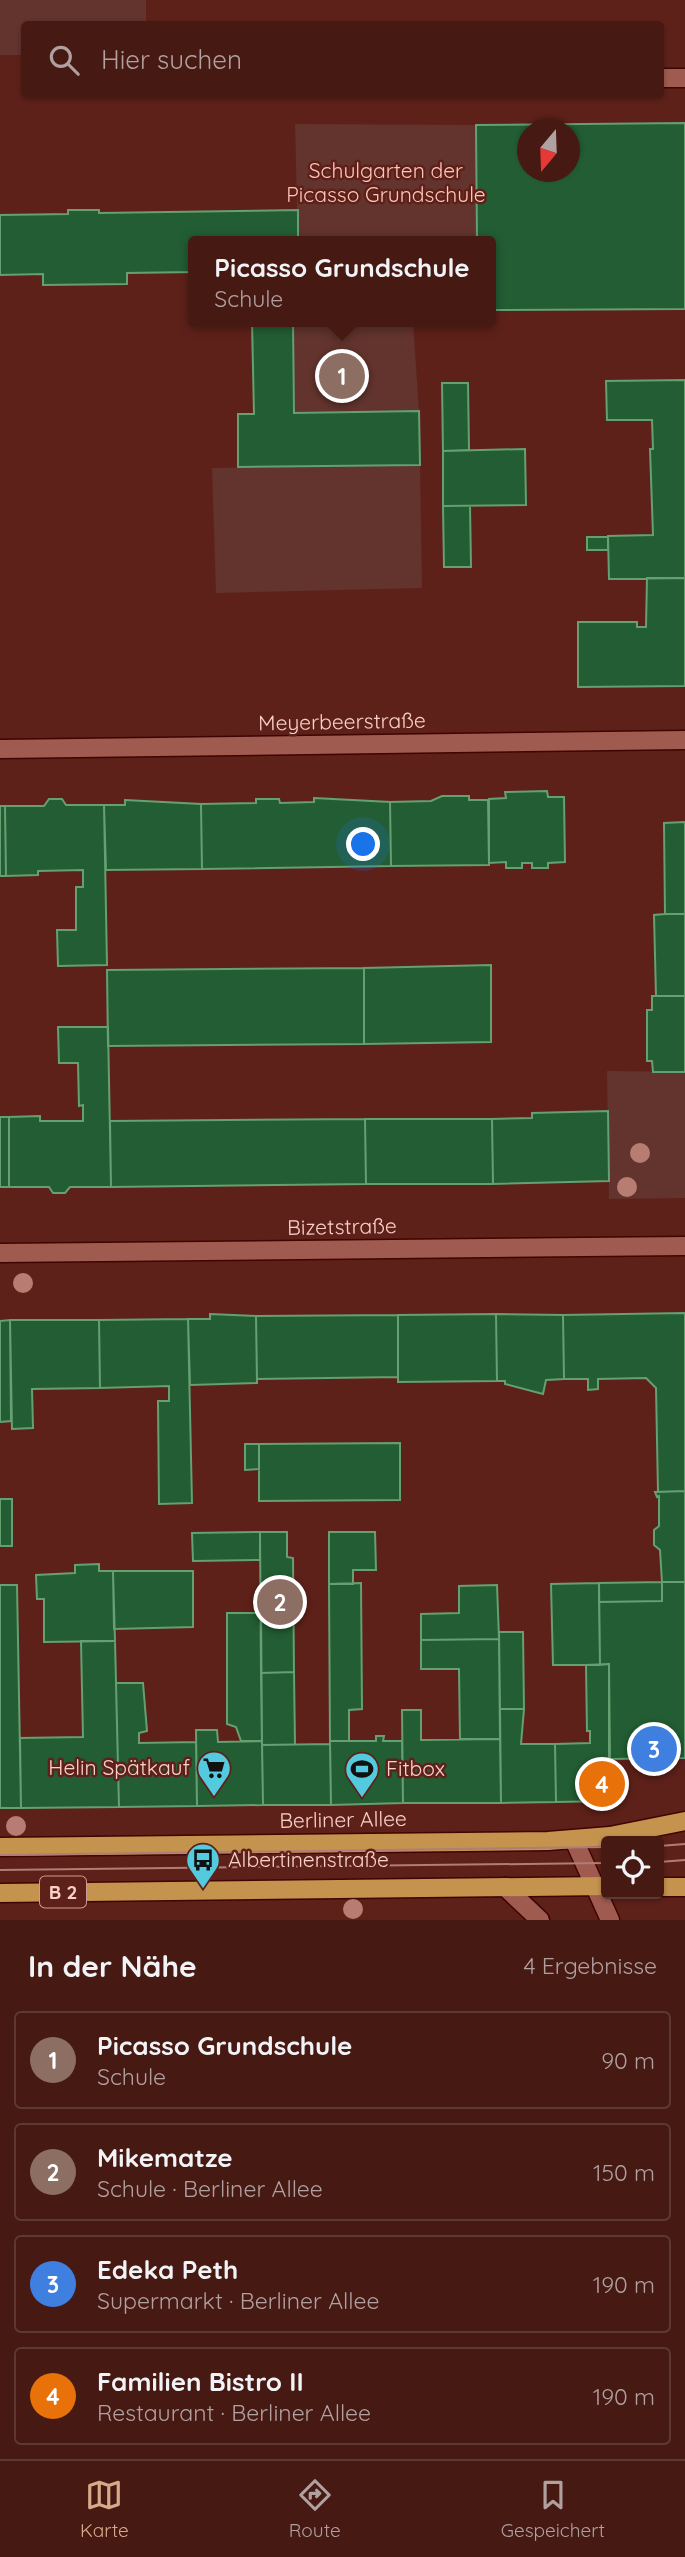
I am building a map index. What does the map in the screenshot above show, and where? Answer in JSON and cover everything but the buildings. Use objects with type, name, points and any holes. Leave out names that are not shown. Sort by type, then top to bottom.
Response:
[{"type":"main road","name":"Berliner Allee","points":[[0,1847],[575,1840],[685,1821]]},
{"type":"main road","name":"B 2","points":[[0,1893],[600,1886]]},
{"type":"main road","points":[[664,1887],[685,1887]]},
{"type":"street","points":[[664,78],[685,78]]},
{"type":"street","name":"Meyerbeerstraße","points":[[0,749],[685,740]]},
{"type":"street","name":"Bizetstraße","points":[[0,1253],[685,1246]]},
{"type":"street","points":[[575,1840],[600,1886],[610,1920]]},
{"type":"street","points":[[505,1887],[540,1920]]},
{"type":"green space","points":[[0,0],[146,0],[146,21],[21,21],[21,55],[0,55]]},
{"type":"green space","name":"Schulgarten der Picasso Grundschule","points":[[295,124],[476,125],[477,236],[298,236]]},
{"type":"green space","points":[[293,327],[413,327],[419,411],[294,413]]},
{"type":"green space","points":[[420,465],[422,588],[216,593],[212,468]]},
{"type":"green space","points":[[607,1071],[685,1072],[685,1198],[609,1199]]},
{"type":"tram line","points":[[664,1846],[685,1844]]},
{"type":"tram line","points":[[0,1855],[601,1847]]},
{"type":"tram line","points":[[664,1862],[685,1860]]},
{"type":"tram line","points":[[0,1870],[601,1863]]},
{"type":"place","name":"Picasso Grundschule","points":[[342,376]]},
{"type":"place","name":"Mikematze","points":[[280,1602]]},
{"type":"place","name":"Edeka Peth","points":[[654,1749]]},
{"type":"place","name":"Familien Bistro II","points":[[602,1784]]},
{"type":"place","name":"Helin Spätkauf","points":[[214,1798]]},
{"type":"place","name":"Fitbox","points":[[362,1799]]},
{"type":"place","name":"Albertinenstraße","points":[[203,1890]]}]
